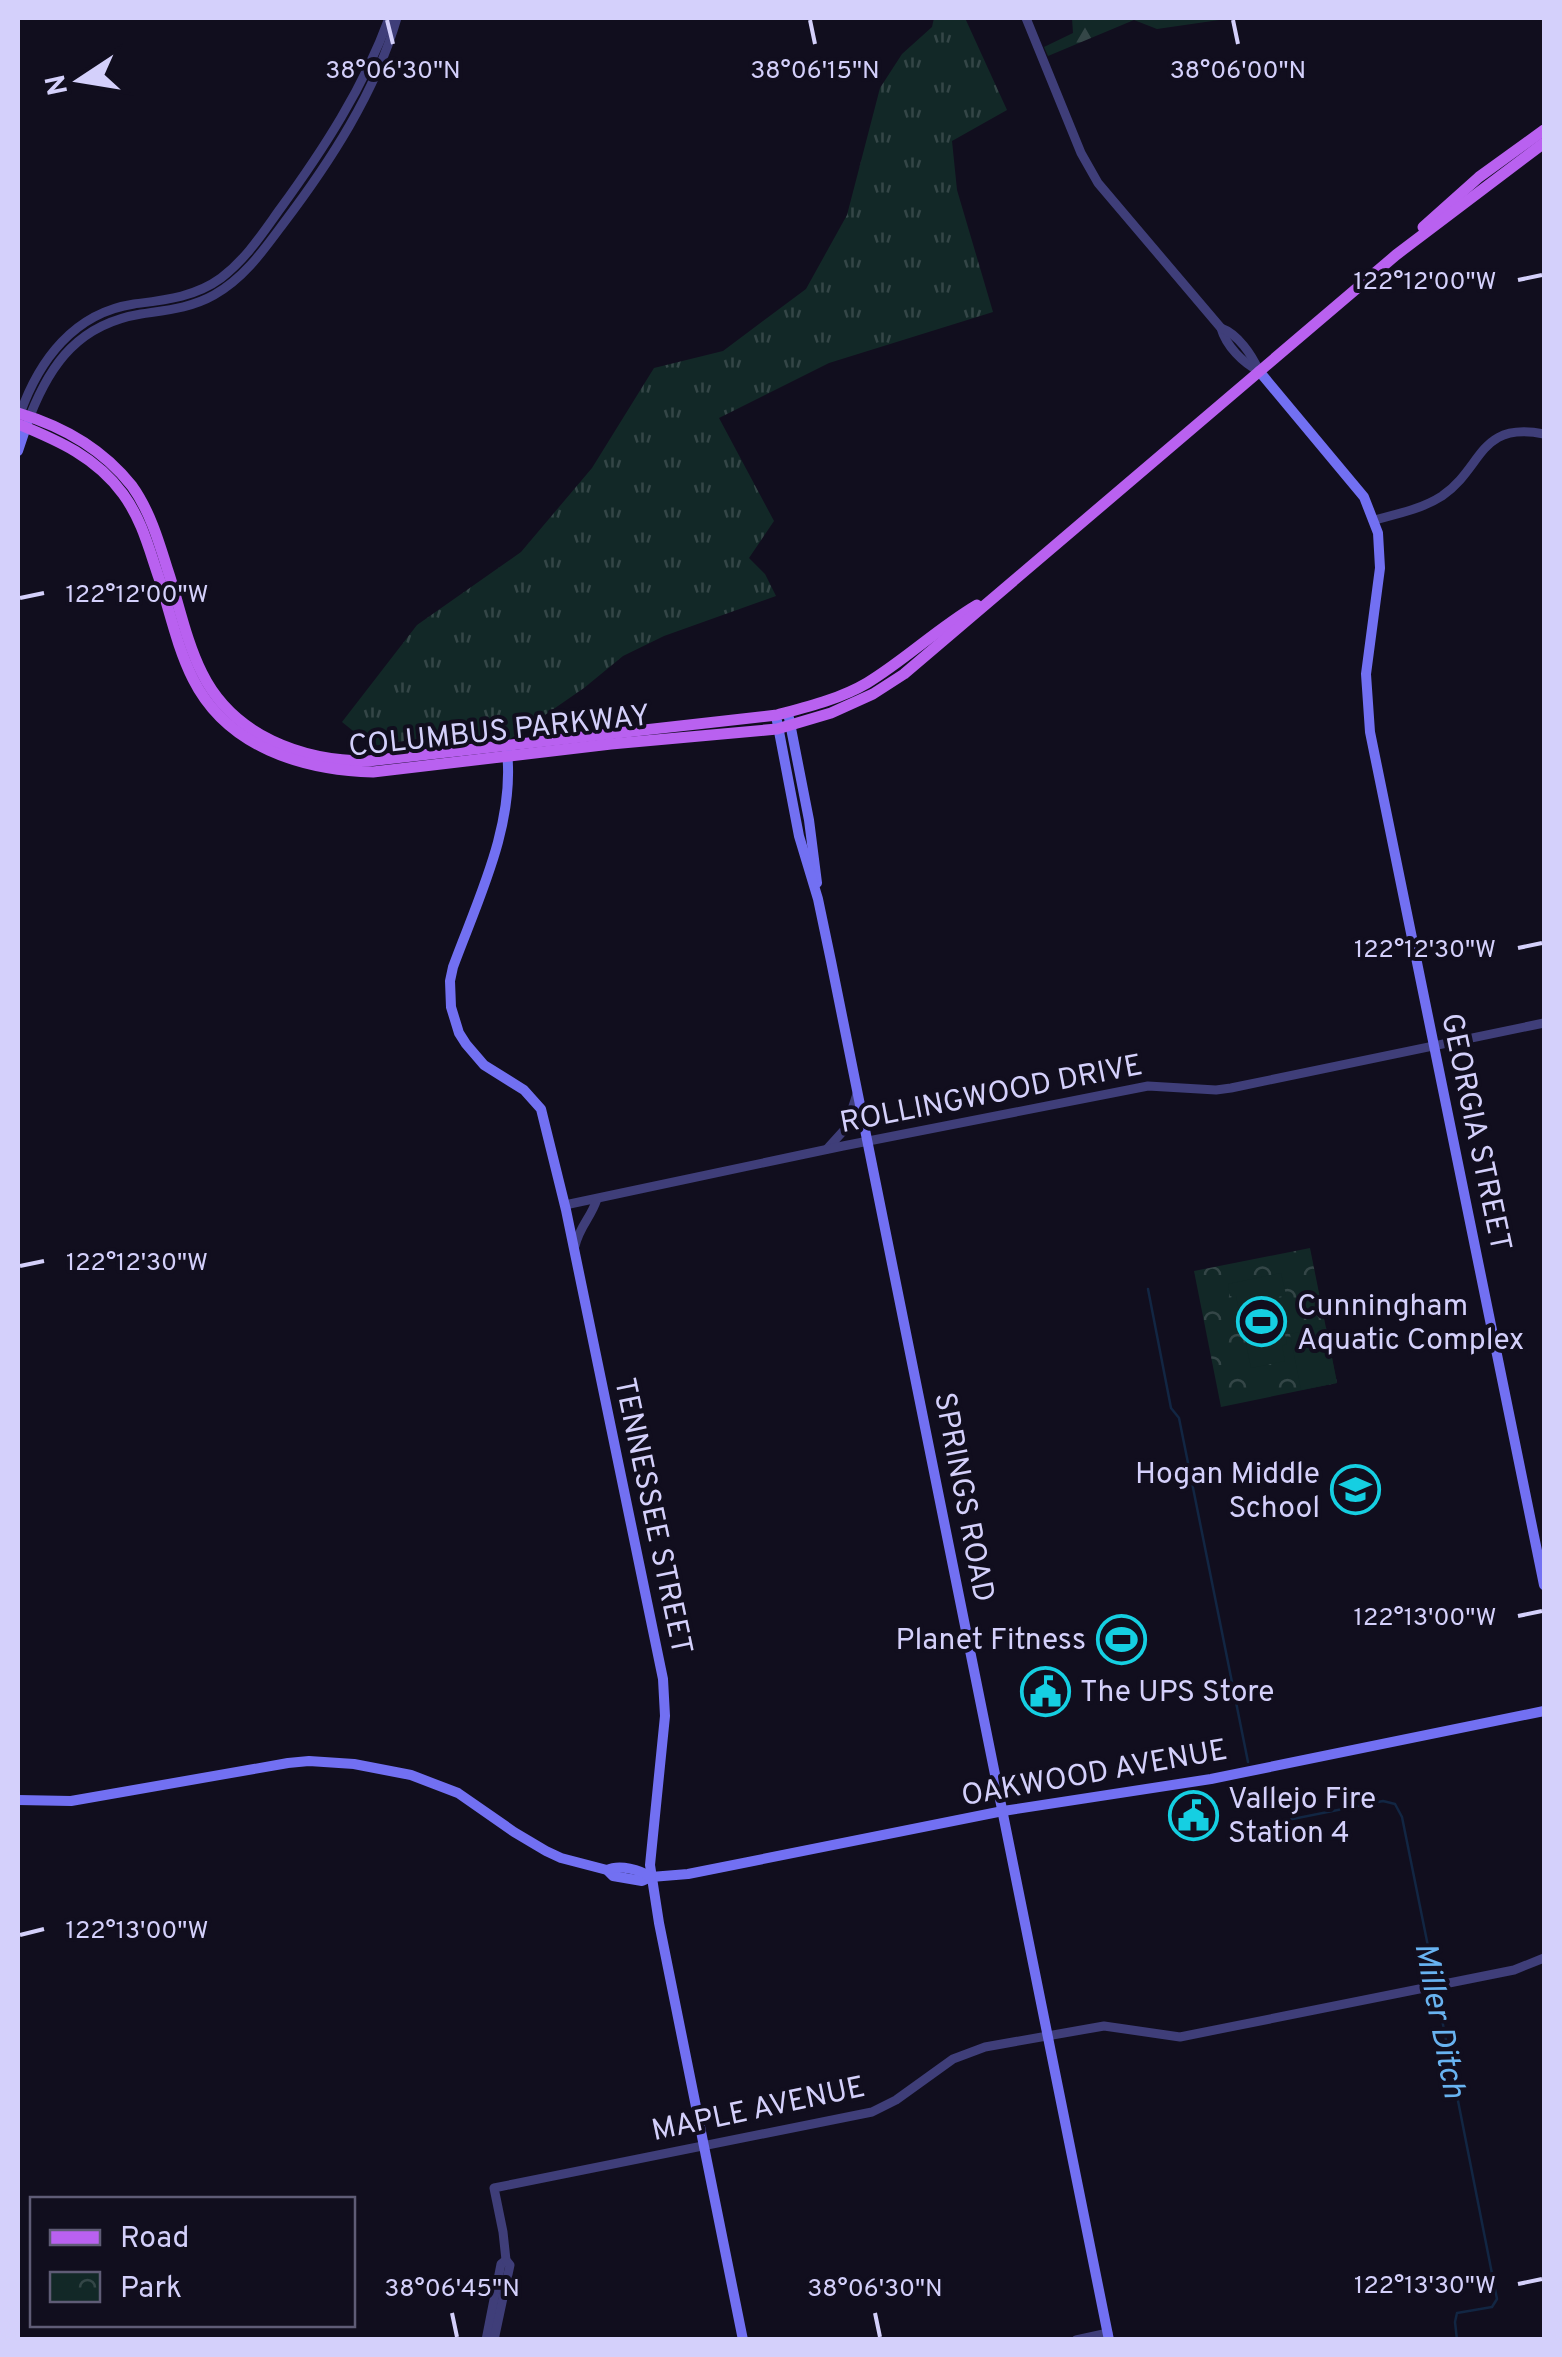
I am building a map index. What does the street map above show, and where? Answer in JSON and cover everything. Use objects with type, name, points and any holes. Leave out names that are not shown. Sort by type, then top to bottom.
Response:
[{"type":"main road","name":"COLUMBUS PARKWAY","points":[[1396,255],[1479,177],[1544,130]]},
{"type":"main road","name":"COLUMBUS PARKWAY","points":[[507,752],[784,728],[873,694],[904,674],[1396,255],[1544,143]]},
{"type":"main road","name":"GEORGIA STREET","points":[[1258,371],[1357,488],[1374,520],[1381,553],[1366,674],[1367,712],[1544,1585]]},
{"type":"main road","points":[[18,451],[21,419]]},
{"type":"main road","name":"COLUMBUS PARKWAY","points":[[21,419],[71,447],[110,477],[123,494],[148,543],[176,638],[194,682],[214,711],[258,745],[291,761],[338,771],[372,772],[782,714],[863,685],[956,617],[1006,588]]},
{"type":"main road","name":"SPRINGS ROAD","points":[[782,714],[799,836],[818,899],[858,1091],[1109,2336]]},
{"type":"main road","name":"TENNESSEE STREET","points":[[507,752],[509,780],[503,826],[453,968],[451,1007],[459,1033],[473,1053],[484,1065],[524,1090],[541,1110],[565,1205],[665,1695],[650,1865],[743,2340]]},
{"type":"main road","name":"OAKWOOD AVENUE","points":[[18,1800],[71,1801],[288,1763],[354,1764],[411,1775],[458,1793],[546,1851],[608,1870],[613,1876],[642,1881],[1003,1811],[1193,1782],[1544,1711]]},
{"type":"street","points":[[21,419],[28,392],[44,362],[62,340],[84,323],[116,308],[197,292],[242,259],[312,165],[393,18]]},
{"type":"street","name":"GEORGIA STREET","points":[[1026,18],[1098,183],[1221,328],[1223,338],[1247,365],[1258,371]]},
{"type":"street","points":[[1374,520],[1438,499],[1459,482],[1491,441],[1510,433],[1544,434]]},
{"type":"street","name":"ROLLINGWOOD DRIVE","points":[[565,1205],[1148,1086],[1216,1090],[1544,1024]]},
{"type":"street","points":[[828,1150],[846,1128],[858,1091]]},
{"type":"street","points":[[574,1250],[579,1230],[597,1200]]},
{"type":"street","name":"MAPLE AVENUE","points":[[506,2260],[494,2188],[872,2112],[896,2100],[953,2059],[1048,2034],[1104,2026],[1180,2037],[1514,1970],[1544,1958]]},
{"type":"street","points":[[486,2340],[501,2264],[506,2260],[510,2265],[494,2340]]},
{"type":"street","points":[[1076,2340],[1109,2336]]},
{"type":"green space","points":[[934,18],[965,18],[1007,110],[952,141],[957,190],[993,312],[829,363],[719,418],[774,521],[749,558],[765,574],[776,596],[664,636],[623,656],[500,746],[449,734],[372,746],[342,722],[417,625],[521,552],[592,468],[654,368],[723,351],[806,289],[847,215],[880,88],[902,54],[932,27]]},
{"type":"green space","points":[[1072,18],[1233,18],[1157,29],[1134,20],[1048,56],[1044,47],[1073,33]]},
{"type":"green space","points":[[1310,1248],[1337,1383],[1221,1407],[1194,1271]]},
{"type":"green space","name":"Cunningham Aquatic Complex","points":[[1281,1273],[1286,1295],[1278,1300],[1287,1344],[1282,1346],[1285,1361],[1251,1368],[1236,1296],[1230,1296],[1228,1284]]},
{"type":"green space","points":[[1326,1327],[1337,1383],[1301,1390],[1290,1334]]},
{"type":"waterway","name":"Miller Ditch","points":[[1148,1289],[1171,1408],[1179,1418],[1248,1762]]},
{"type":"waterway","name":"Miller Ditch","points":[[1262,1825],[1383,1801],[1395,1804],[1402,1817],[1435,1981]]},
{"type":"waterway","name":"Miller Ditch","points":[[1436,1989],[1497,2299],[1492,2307],[1457,2313],[1457,2340]]},
{"type":"place","name":"Cunningham Aquatic Complex","points":[[1262,1322]]},
{"type":"place","name":"Hogan Middle School","points":[[1355,1490]]},
{"type":"place","name":"Planet Fitness","points":[[1121,1639]]},
{"type":"place","name":"The UPS Store","points":[[1045,1691]]},
{"type":"place","name":"Vallejo Fire Station 4","points":[[1193,1815]]}]
